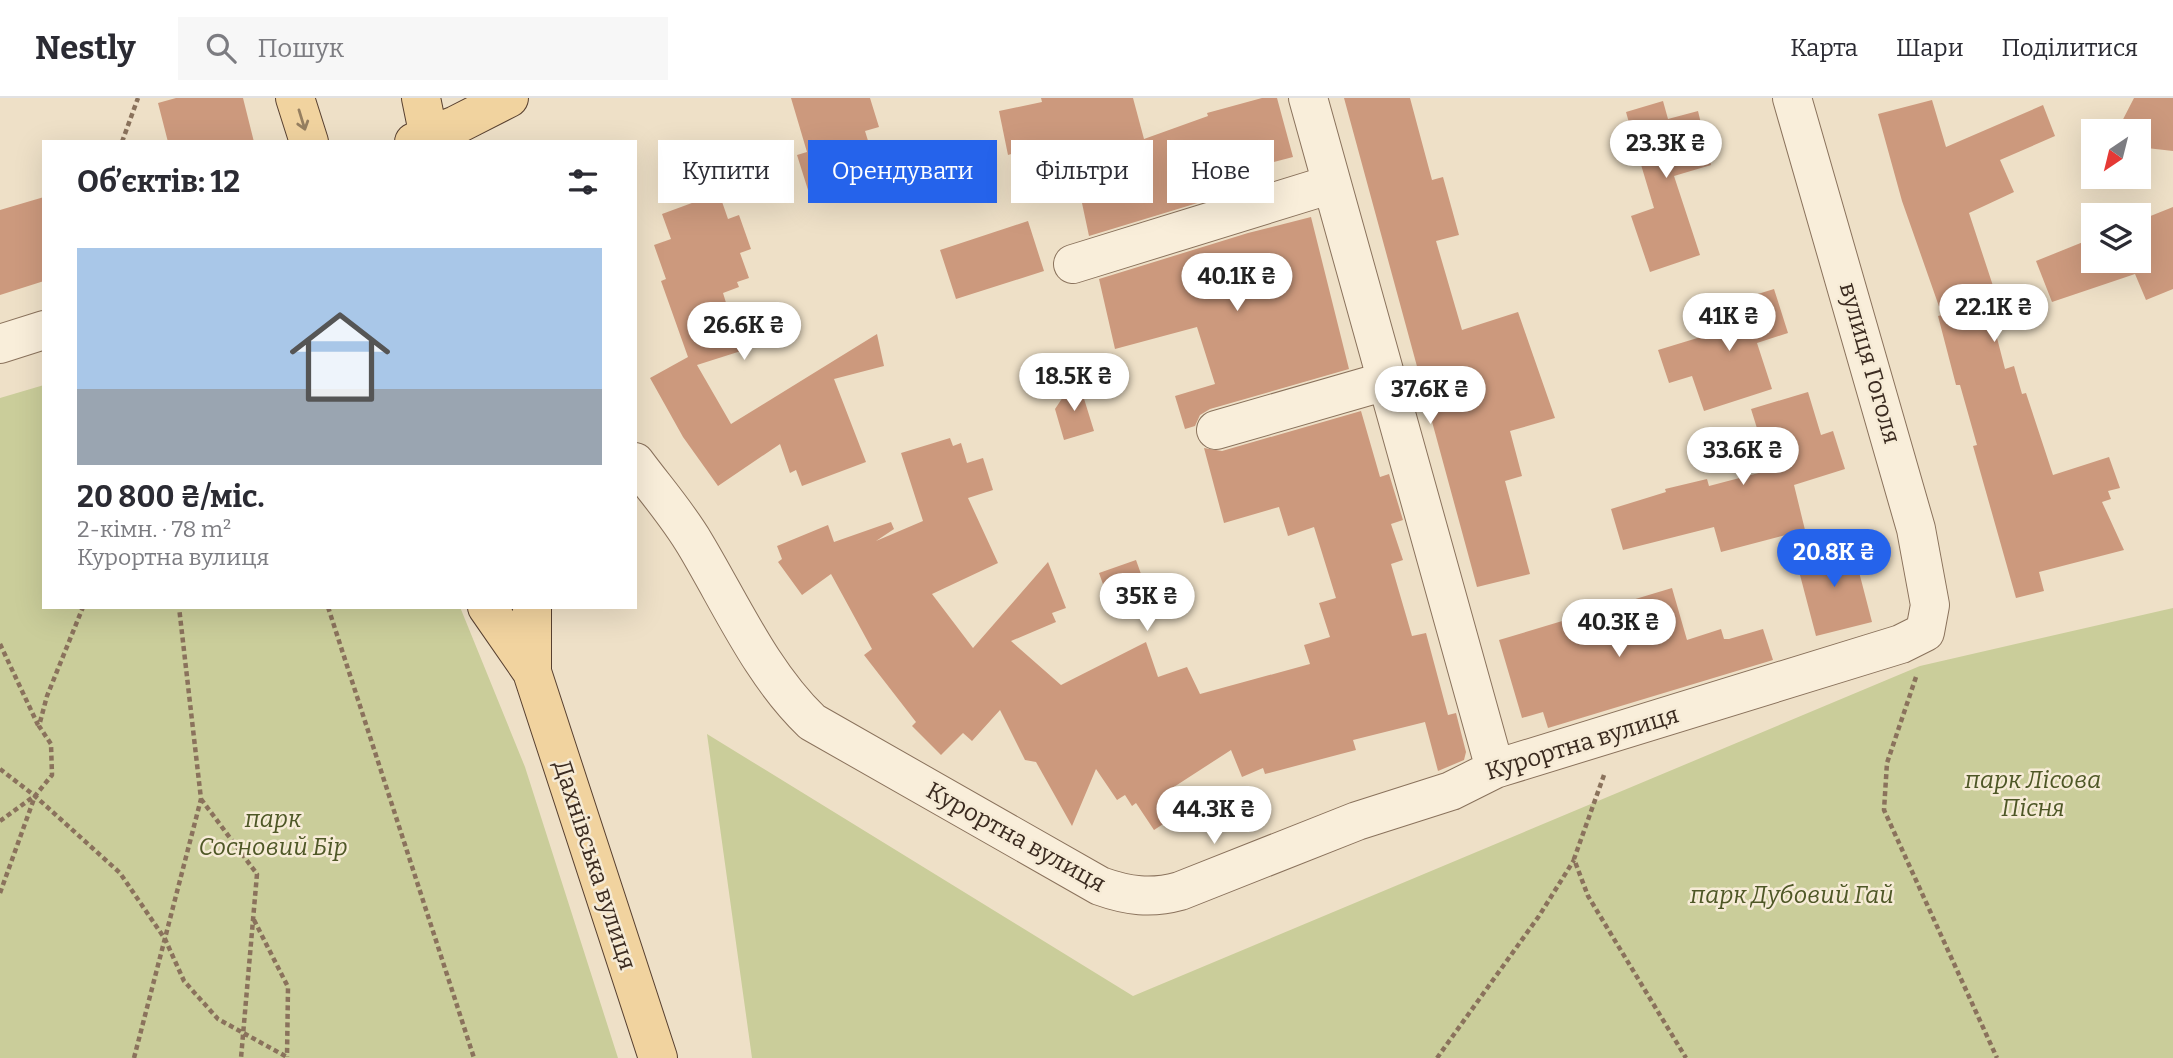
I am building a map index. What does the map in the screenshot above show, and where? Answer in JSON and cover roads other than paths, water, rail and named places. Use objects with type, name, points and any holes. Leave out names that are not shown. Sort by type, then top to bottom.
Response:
[{"type":"main road","points":[[295,98],[308,140]]},
{"type":"main road","points":[[421,98],[424,140],[509,98]]},
{"type":"main road","points":[[488,609],[532,673]]},
{"type":"main road","points":[[532,609],[532,673]]},
{"type":"main road","name":"Дахнівська вулиця","points":[[532,673],[659,1058]]},
{"type":"street","points":[[1308,98],[1495,769]]},
{"type":"street","name":"вулиця Гоголя","points":[[1792,98],[1916,529],[1930,605],[1924,632]]},
{"type":"street","points":[[1073,264],[1332,184]]},
{"type":"street","points":[[0,344],[42,331]]},
{"type":"street","points":[[1216,430],[1386,381]]},
{"type":"street","name":"Курортна вулиця","points":[[637,465],[694,541],[764,662],[785,692],[812,722],[1100,886],[1138,896],[1154,897],[1181,891],[1357,821],[1451,791],[1495,769],[1901,644],[1924,632]]},
{"type":"park label","name":"парк Лісова Пісня","points":[[2033,794]]},
{"type":"park label","name":"парк Сосновий Бір","points":[[273,833]]},
{"type":"park label","name":"парк Дубовий Гай","points":[[1792,895]]}]
